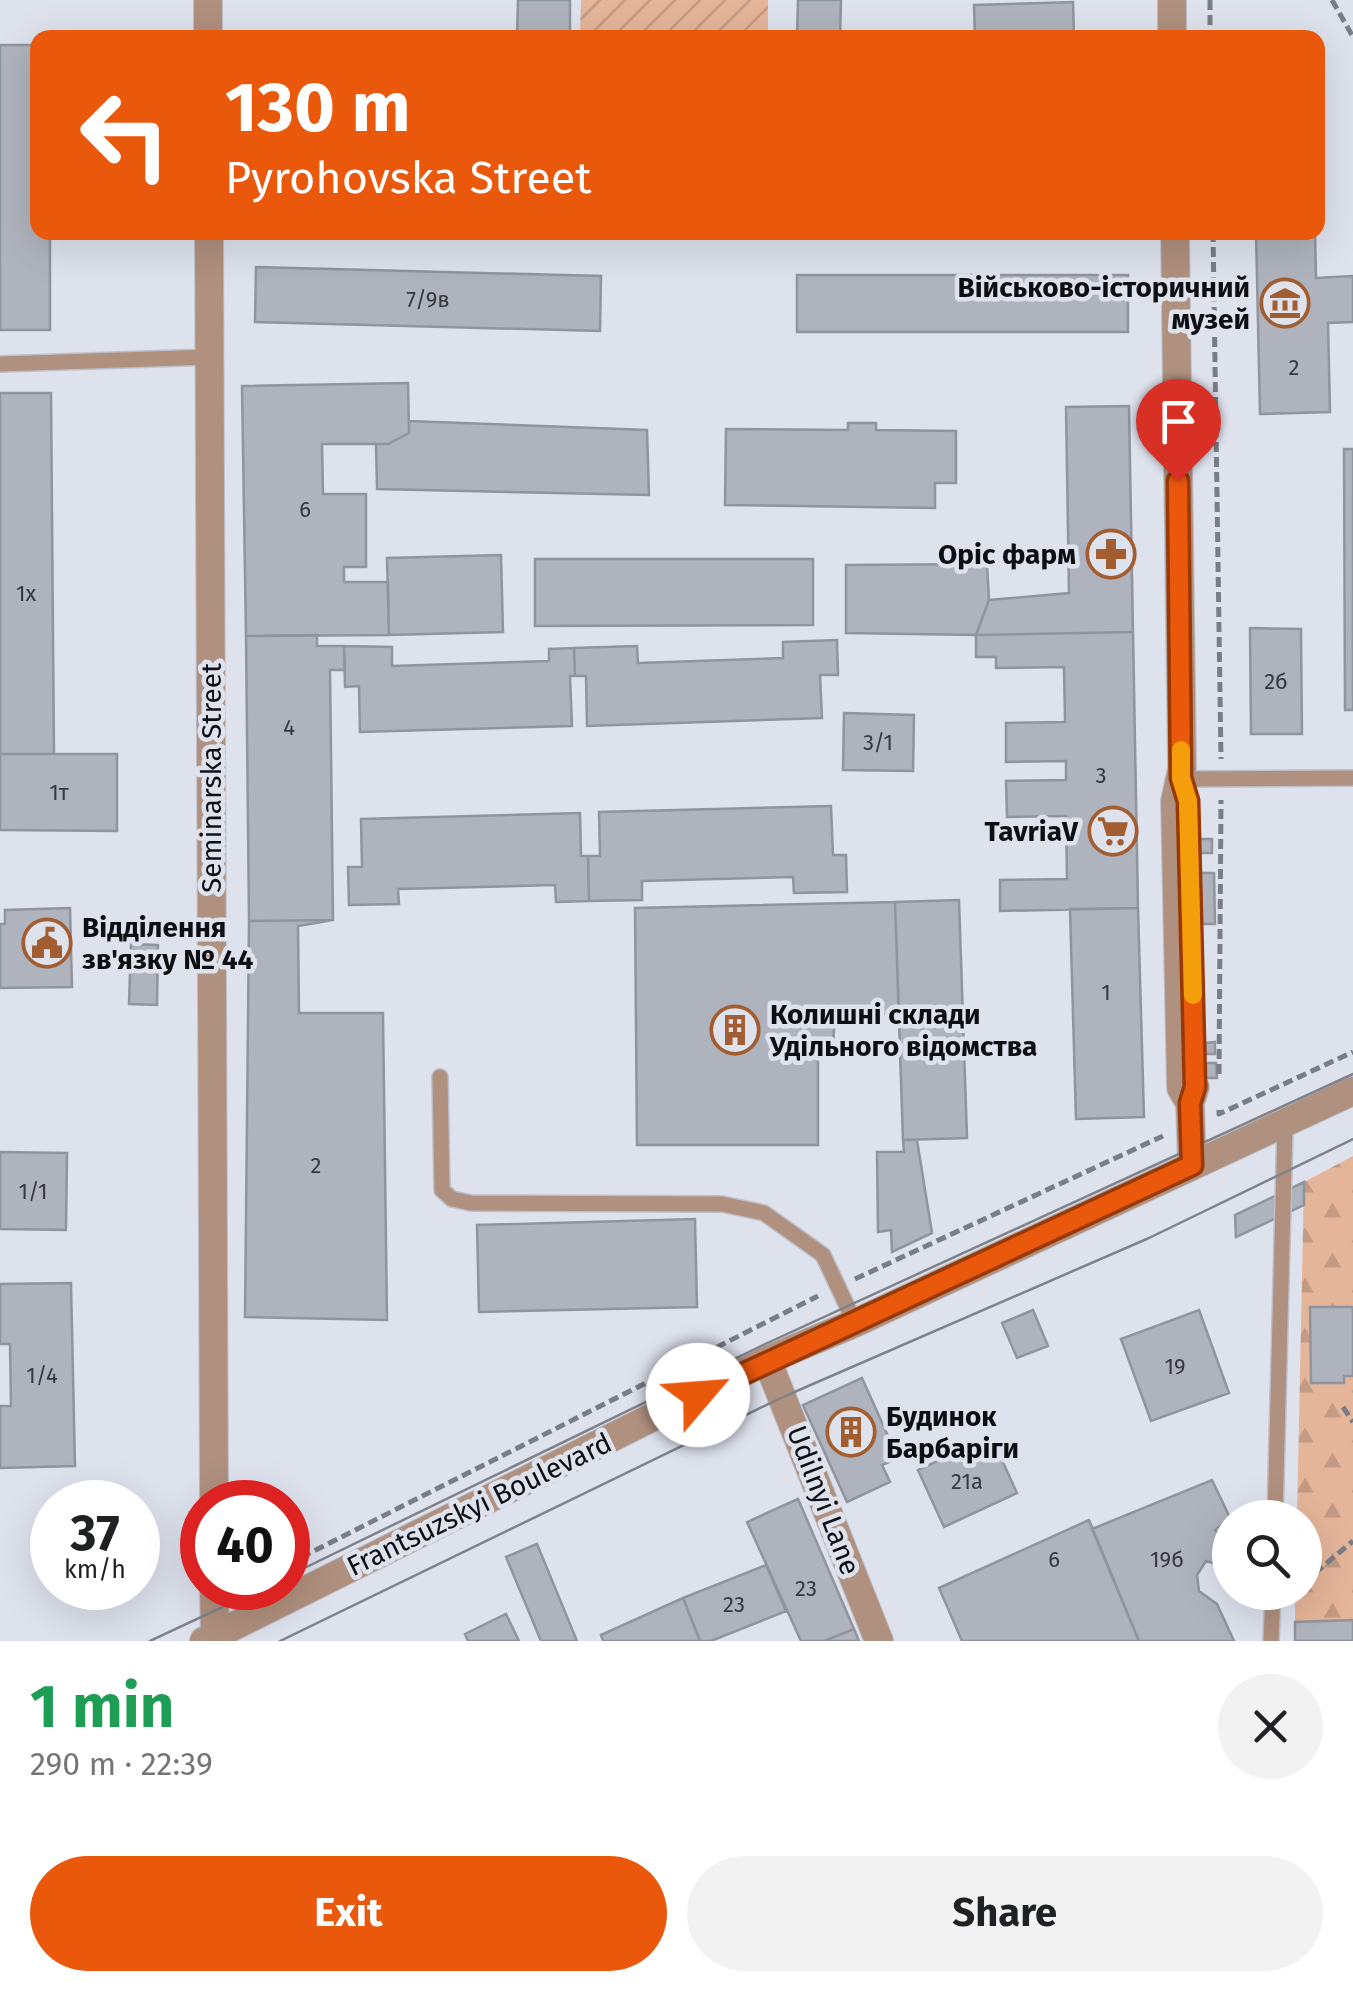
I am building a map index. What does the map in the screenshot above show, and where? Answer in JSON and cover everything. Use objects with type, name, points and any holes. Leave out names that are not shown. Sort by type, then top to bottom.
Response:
[{"type":"street","points":[[208,0],[208,30]]},
{"type":"street","points":[[1172,0],[1172,30]]},
{"type":"street","name":"Seminarska Street","points":[[209,240],[214,1480]]},
{"type":"street","points":[[1174,240],[1181,778],[1188,801],[1195,1087],[1190,1103],[1192,1165]]},
{"type":"street","name":"Frantsuzskyi Boulevard","points":[[211,1639],[767,1360],[1353,1091]]},
{"type":"street","name":"Udilnyi Lane","points":[[767,1360],[879,1641]]},
{"type":"street","points":[[211,1639],[213,1610]]},
{"type":"lane","points":[[0,364],[210,357]]},
{"type":"lane","points":[[1181,778],[1353,778]]},
{"type":"lane","points":[[440,1077],[442,1190],[452,1199],[471,1203],[722,1204],[764,1213],[823,1255],[854,1323]]},
{"type":"lane","points":[[1275,1500],[1285,1125]]},
{"type":"lane","points":[[1271,1641],[1272,1610]]},
{"type":"path","points":[[1210,0],[1210,30]]},
{"type":"path","points":[[1332,0],[1353,38]]},
{"type":"path","points":[[1213,240],[1221,778],[1219,1074]]},
{"type":"path","points":[[1219,1094],[1219,1114],[1353,1052]]},
{"type":"path","points":[[310,1553],[838,1287],[1170,1133]]},
{"type":"path","points":[[1343,1407],[1353,1422]]},
{"type":"path","points":[[1322,1566],[1353,1542]]},
{"type":"green space","points":[[581,0],[768,0],[768,30],[580,30]]},
{"type":"green space","points":[[1353,1156],[1353,1620],[1295,1622],[1295,1610],[1322,1610],[1322,1500],[1297,1500],[1304,1182]]},
{"type":"building","points":[[518,0],[570,0],[570,30],[517,30]]},
{"type":"building","points":[[798,0],[841,0],[840,30],[797,30]]},
{"type":"building","points":[[1073,2],[1074,30],[975,30],[974,5]]},
{"type":"building","points":[[0,45],[30,45],[30,240],[50,240],[50,330],[0,330]]},
{"type":"building","points":[[1256,240],[1315,240],[1316,278],[1353,276],[1353,322],[1328,323],[1330,412],[1260,414]]},
{"type":"building","points":[[256,267],[601,276],[600,331],[255,322]]},
{"type":"building","points":[[797,275],[1128,275],[1128,332],[797,332]]},
{"type":"building","points":[[408,383],[409,433],[388,444],[322,444],[323,494],[366,494],[366,567],[344,567],[344,582],[388,582],[389,635],[246,636],[242,386]]},
{"type":"building","points":[[0,393],[51,393],[54,754],[0,754]]},
{"type":"building","points":[[1129,406],[1133,632],[976,635],[989,600],[1069,593],[1066,407]]},
{"type":"building","points":[[409,421],[647,430],[649,495],[377,489],[376,444],[388,444],[409,433]]},
{"type":"building","points":[[848,423],[876,423],[876,430],[956,431],[956,483],[935,483],[935,508],[725,505],[726,429],[848,430]]},
{"type":"building","points":[[1344,449],[1353,449],[1353,710],[1345,710]]},
{"type":"building","points":[[501,555],[503,632],[389,635],[387,558]]},
{"type":"building","points":[[535,559],[813,559],[813,625],[535,626]]},
{"type":"building","points":[[987,564],[989,600],[976,635],[846,633],[846,565]]},
{"type":"building","points":[[1250,628],[1301,629],[1302,734],[1251,734]]},
{"type":"building","points":[[1133,632],[1138,908],[1000,911],[1000,880],[1067,879],[1066,816],[1007,817],[1006,781],[1066,780],[1066,761],[1006,762],[1006,723],[1065,722],[1064,667],[996,668],[996,657],[976,657],[976,635]]},
{"type":"building","points":[[317,635],[317,646],[344,646],[345,670],[330,670],[333,920],[249,921],[246,636]]},
{"type":"building","points":[[837,640],[838,675],[820,675],[822,718],[587,726],[586,676],[575,676],[574,648],[637,646],[638,663],[783,658],[783,642]]},
{"type":"building","points":[[344,646],[392,647],[392,666],[549,661],[549,649],[574,648],[575,676],[570,676],[572,726],[360,732],[359,686],[345,687]]},
{"type":"building","points":[[844,713],[914,715],[913,771],[843,770]]},
{"type":"building","points":[[0,754],[117,754],[117,831],[0,830]]},
{"type":"building","points":[[831,806],[833,855],[846,855],[847,892],[794,893],[793,877],[642,881],[642,900],[589,901],[588,856],[600,856],[599,812]]},
{"type":"building","points":[[580,813],[581,856],[588,856],[589,901],[556,902],[555,885],[398,889],[399,904],[349,905],[348,867],[362,867],[361,819]]},
{"type":"building","points":[[1198,839],[1212,839],[1212,853],[1198,853]]},
{"type":"building","points":[[1196,873],[1214,873],[1215,924],[1198,924]]},
{"type":"building","points":[[959,900],[967,1138],[903,1140],[895,902]]},
{"type":"building","name":"Колишні склади Удільного відомства","points":[[895,902],[899,1014],[835,1015],[833,1045],[818,1045],[818,1145],[637,1145],[635,908]]},
{"type":"building","points":[[70,908],[72,987],[0,988],[0,924],[5,924],[5,910]]},
{"type":"building","points":[[1138,908],[1144,1117],[1076,1119],[1070,909]]},
{"type":"building","points":[[333,920],[298,926],[299,1013],[383,1013],[387,1320],[245,1317],[249,921]]},
{"type":"building","points":[[131,944],[158,945],[157,1005],[129,1004]]},
{"type":"building","points":[[1215,1042],[1215,1054],[1206,1054],[1205,1043]]},
{"type":"building","points":[[1206,1063],[1216,1063],[1217,1078],[1206,1078]]},
{"type":"building","points":[[903,1140],[917,1140],[932,1233],[892,1252],[891,1230],[878,1232],[877,1152],[904,1152]]},
{"type":"building","points":[[0,1152],[67,1153],[66,1230],[0,1229]]},
{"type":"building","points":[[1304,1182],[1304,1205],[1236,1237],[1235,1215]]},
{"type":"building","points":[[695,1219],[697,1307],[479,1312],[477,1225]]},
{"type":"building","points":[[71,1283],[75,1466],[0,1468],[0,1406],[11,1406],[10,1344],[0,1344],[0,1284]]},
{"type":"building","points":[[1310,1307],[1353,1307],[1353,1376],[1344,1376],[1344,1383],[1311,1383]]},
{"type":"building","points":[[1033,1310],[1048,1346],[1017,1358],[1002,1323]]},
{"type":"building","points":[[1199,1310],[1229,1393],[1151,1421],[1121,1339]]},
{"type":"building","name":"Будинок Барбаріги","points":[[862,1378],[898,1458],[882,1465],[890,1482],[847,1502],[803,1405]]},
{"type":"building","points":[[991,1436],[1017,1493],[944,1527],[918,1470]]},
{"type":"building","points":[[1212,1480],[1221,1500],[1212,1500],[1212,1563],[1206,1561],[1197,1575],[1199,1591],[1212,1600],[1212,1610],[1220,1610],[1234,1641],[1139,1641],[1092,1529]]},
{"type":"building","points":[[798,1499],[854,1629],[824,1641],[801,1641],[747,1522]]},
{"type":"building","points":[[1089,1520],[1139,1641],[962,1641],[939,1588]]},
{"type":"building","points":[[537,1544],[577,1641],[541,1641],[506,1557]]},
{"type":"building","points":[[766,1565],[786,1611],[711,1641],[700,1641],[683,1598]]},
{"type":"building","points":[[683,1598],[700,1641],[603,1641],[601,1635]]},
{"type":"building","points":[[506,1614],[519,1641],[468,1641],[465,1634]]},
{"type":"building","points":[[1353,1620],[1353,1641],[1295,1641],[1295,1622]]},
{"type":"building","points":[[854,1629],[859,1641],[824,1641]]},
{"type":"tram line","points":[[310,1565],[763,1345],[1353,1074]]},
{"type":"tram line","points":[[280,1641],[783,1397],[1149,1238],[1353,1139]]},
{"type":"tram line","points":[[150,1641],[216,1610]]},
{"type":"slow traffic","points":[[1181,750],[1181,778],[1188,801],[1193,995]]},
{"type":"place","name":"Військово-історичний музей","points":[[1285,303]]},
{"type":"place","name":"Оріс фарм","points":[[1111,554]]},
{"type":"place","name":"TavriaV","points":[[1113,831]]},
{"type":"place","name":"Відділення зв'язку № 44","points":[[47,943]]},
{"type":"place","name":"Колишні склади Удільного відомства","points":[[735,1030]]},
{"type":"place","name":"Будинок Барбаріги","points":[[851,1432]]},
{"type":"route","points":[[698,1395],[1192,1165],[1190,1103],[1195,1087],[1188,801],[1181,778],[1178,481]]}]
